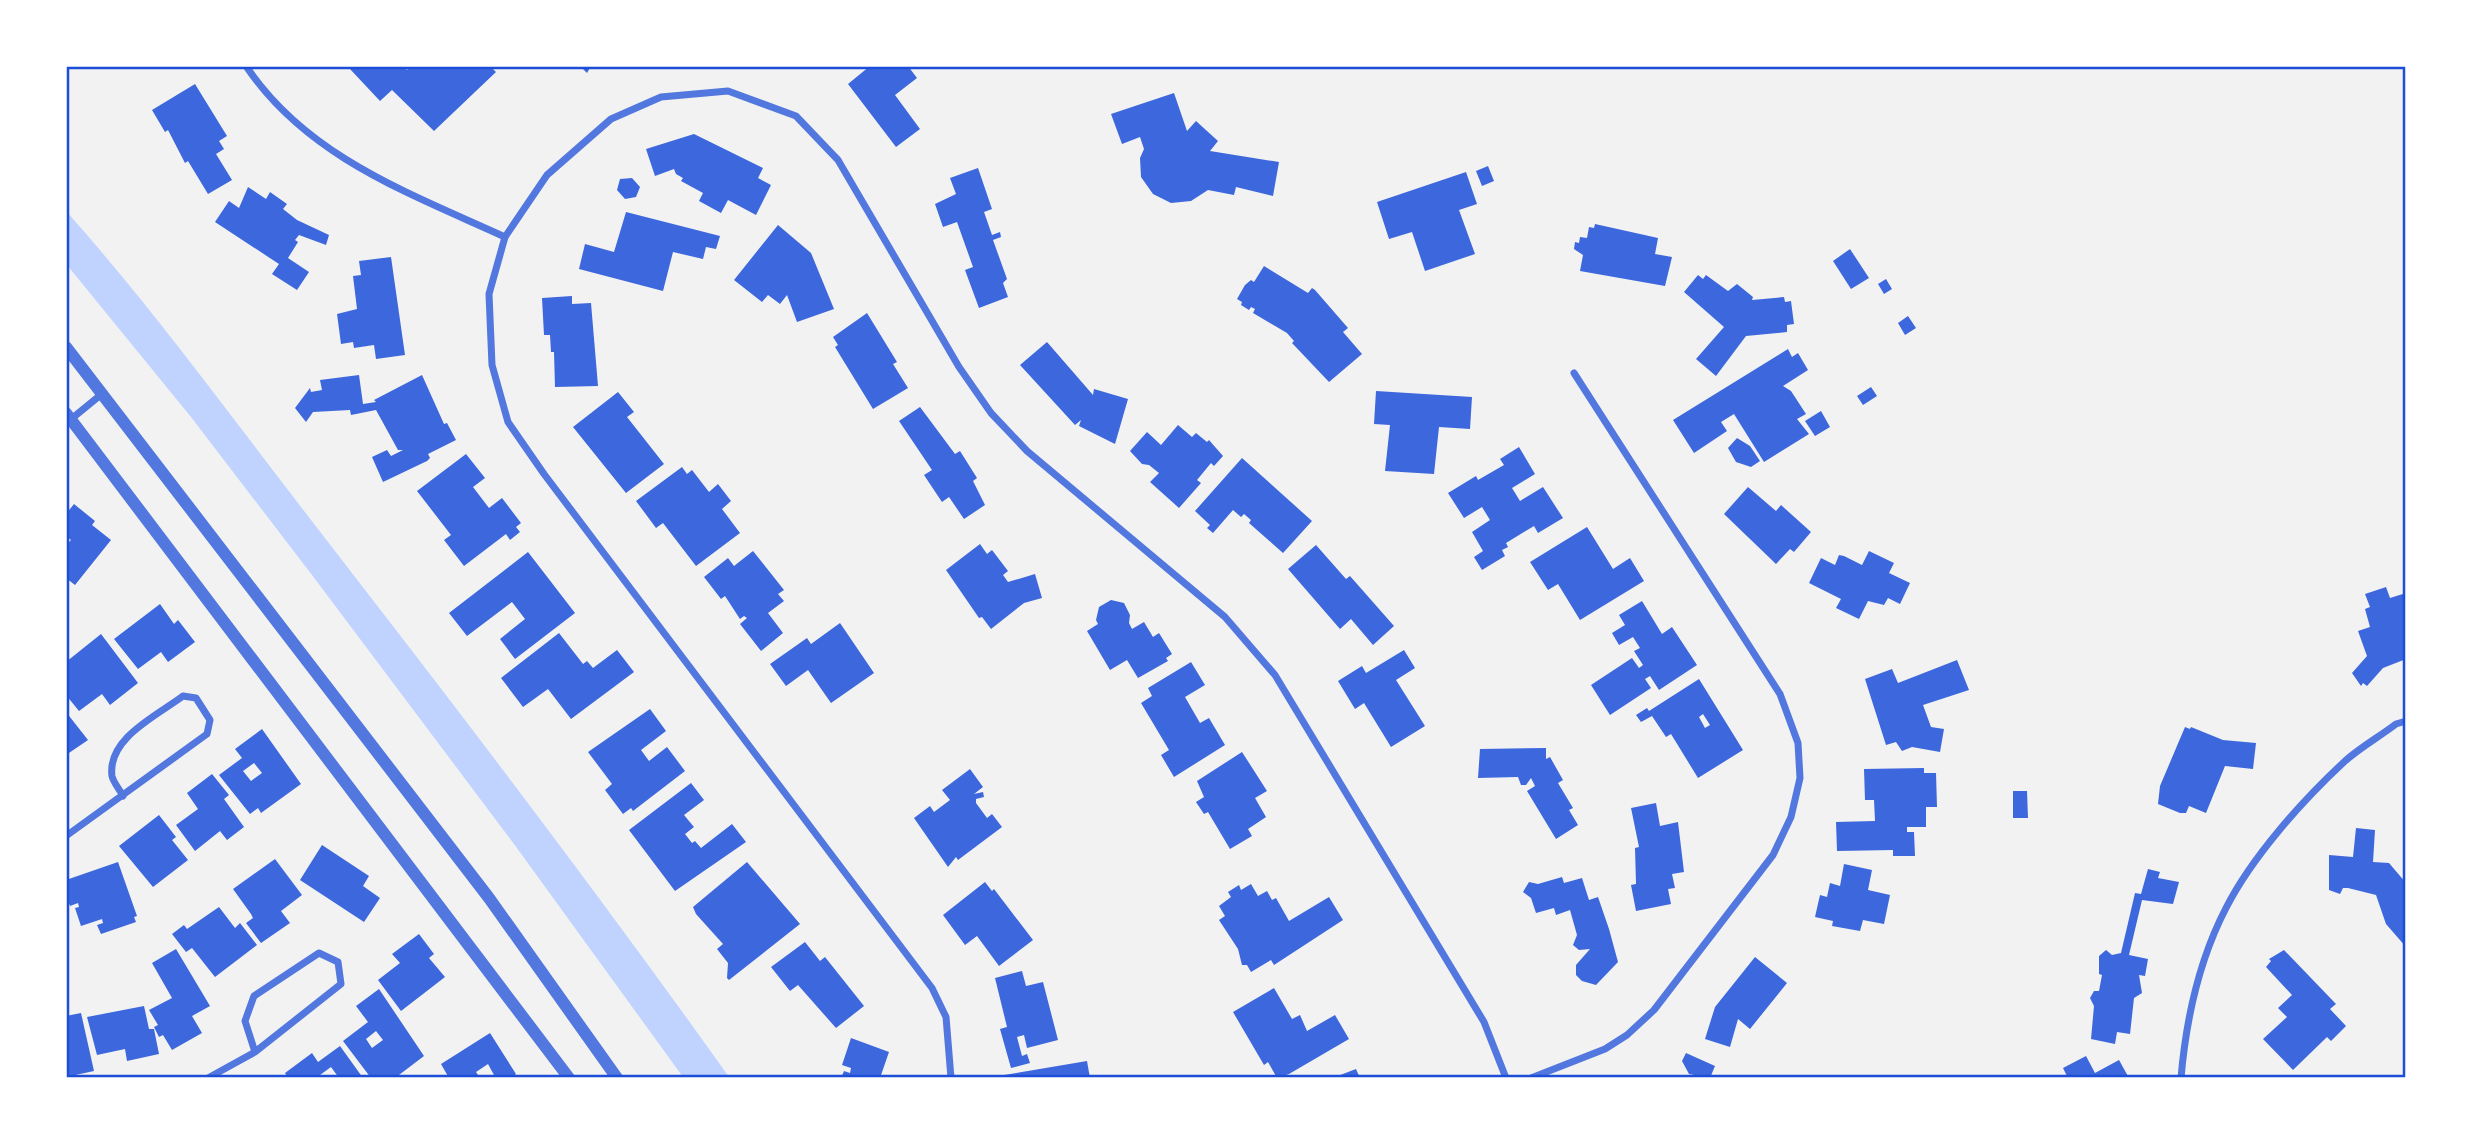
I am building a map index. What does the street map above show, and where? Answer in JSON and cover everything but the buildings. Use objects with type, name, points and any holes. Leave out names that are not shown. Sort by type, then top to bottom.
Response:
[{"type":"street","points":[[246,66],[262,91],[306,134],[358,170],[505,237]]},
{"type":"street","points":[[951,1077],[946,1017],[932,988],[544,474],[508,422],[492,365],[489,294],[505,237],[547,175],[611,119],[661,97],[728,91],[796,116],[838,160],[959,367],[991,413],[1027,451],[1225,617],[1275,675],[1484,1022],[1506,1077]]},
{"type":"street","points":[[66,347],[489,898],[617,1077]]},
{"type":"street","points":[[1531,1077],[1605,1049],[1627,1035],[1654,1010],[1773,855],[1791,817],[1800,778],[1798,743],[1780,694],[1574,373]]},
{"type":"street","points":[[103,393],[68,419],[569,1077]]},
{"type":"street","points":[[66,836],[123,796],[208,734],[210,720],[196,698],[183,696],[125,738],[116,756],[112,777],[123,796]]},
{"type":"street","points":[[2181,1077],[2185,1037],[2201,970],[2226,907],[2272,840],[2345,761],[2396,724],[2406,721]]},
{"type":"street","points":[[208,1077],[255,1052],[341,984],[338,962],[319,953],[254,996],[245,1021],[255,1052]]},
{"type":"water","points":[[66,211],[163,328],[423,665],[578,870],[729,1077],[683,1077],[514,844],[312,575],[191,417],[67,265]]}]
